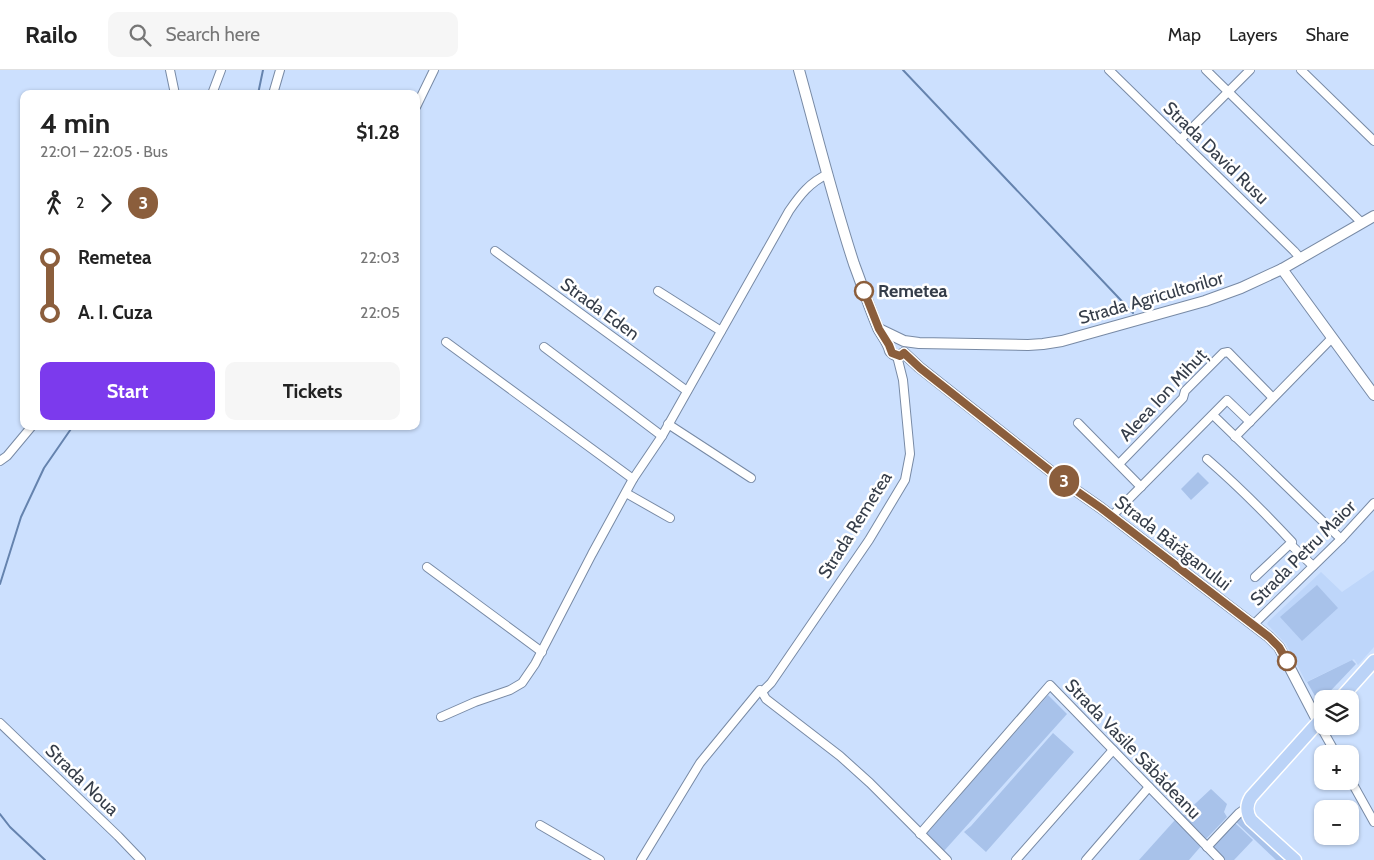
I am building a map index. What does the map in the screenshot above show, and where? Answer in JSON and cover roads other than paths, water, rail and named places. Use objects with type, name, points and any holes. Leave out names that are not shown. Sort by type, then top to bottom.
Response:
[{"type":"main road","points":[[1348,690],[1374,661]]},
{"type":"main road","points":[[1295,860],[1251,820],[1246,808],[1251,797],[1314,727]]},
{"type":"street","points":[[170,70],[174,90]]},
{"type":"street","points":[[214,90],[221,70]]},
{"type":"street","points":[[274,90],[280,70]]},
{"type":"street","points":[[420,99],[434,70]]},
{"type":"street","name":"Strada Remetea","points":[[641,860],[700,763],[760,690],[762,692],[771,683],[869,540],[905,480],[910,454],[900,347],[879,329],[853,261],[799,70]]},
{"type":"street","name":"Strada David Rusu","points":[[1109,70],[1301,259]]},
{"type":"street","points":[[1206,70],[1362,223]]},
{"type":"street","points":[[1180,140],[1250,70]]},
{"type":"street","points":[[1301,70],[1374,141]]},
{"type":"street","points":[[441,717],[475,702],[510,690],[522,683],[542,652],[633,480],[662,436],[789,211],[810,185],[818,178],[828,174]]},
{"type":"street","name":"Strada Agricultorilor","points":[[900,347],[919,343],[1043,344],[1205,301],[1241,288],[1282,269],[1374,216]]},
{"type":"street","name":"Strada Eden","points":[[495,251],[687,391]]},
{"type":"street","points":[[1282,269],[1374,395]]},
{"type":"street","points":[[658,291],[721,331]]},
{"type":"street","points":[[1235,436],[1332,338]]},
{"type":"street","points":[[446,342],[633,480]]},
{"type":"street","points":[[544,347],[662,436]]},
{"type":"street","name":"Strada Bărăganului","points":[[900,347],[920,368],[1068,485],[1269,637],[1279,647],[1314,709]]},
{"type":"street","name":"Aleea Ion Mihuț","points":[[1119,464],[1183,398],[1185,391],[1223,353],[1228,352],[1273,398]]},
{"type":"street","points":[[1111,517],[1228,400],[1250,422]]},
{"type":"street","points":[[1213,415],[1341,539]]},
{"type":"street","name":"Aleea Ion Mihuț","points":[[1078,423],[1141,487]]},
{"type":"street","points":[[668,424],[751,478]]},
{"type":"street","points":[[0,461],[29,430]]},
{"type":"street","points":[[1207,459],[1274,522],[1292,542],[1290,544],[1313,566]]},
{"type":"street","points":[[626,493],[670,518]]},
{"type":"street","name":"Strada Petru Maior","points":[[1253,624],[1341,539],[1371,506]]},
{"type":"street","points":[[1255,577],[1290,544]]},
{"type":"street","points":[[427,567],[542,652]]},
{"type":"street","name":"Strada Vasile Săbădeanu","points":[[920,834],[1050,685],[1220,860]]},
{"type":"street","points":[[762,692],[766,699],[840,756],[946,860]]},
{"type":"street","name":"Strada Noua","points":[[0,724],[141,860]]},
{"type":"street","points":[[1016,860],[1114,750]]},
{"type":"street","points":[[1086,860],[1149,787]]},
{"type":"street","points":[[1356,790],[1374,822]]},
{"type":"street","points":[[1207,847],[1246,808]]},
{"type":"street","points":[[540,825],[600,860]]},
{"type":"waterway","points":[[259,90],[263,70]]},
{"type":"waterway","points":[[903,70],[1133,313]]},
{"type":"waterway","points":[[0,584],[21,517],[44,468],[70,430]]},
{"type":"waterway","points":[[0,814],[10,827],[45,860]]},
{"type":"place","name":"Remetea","points":[[864,291]]}]
